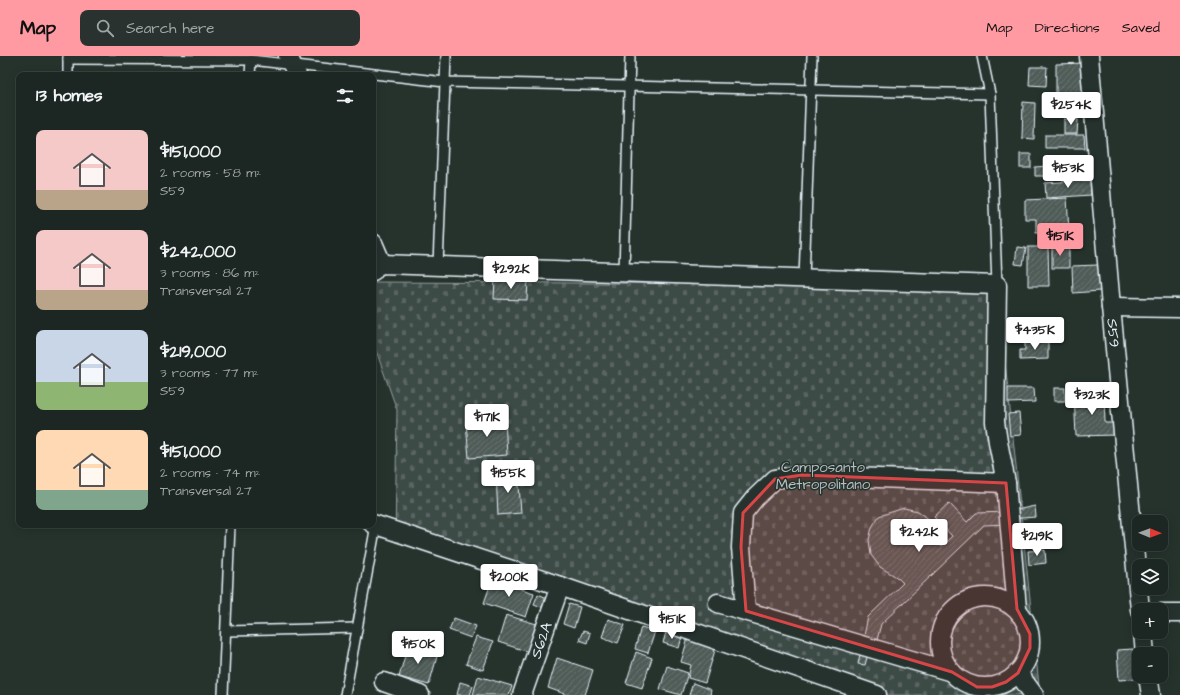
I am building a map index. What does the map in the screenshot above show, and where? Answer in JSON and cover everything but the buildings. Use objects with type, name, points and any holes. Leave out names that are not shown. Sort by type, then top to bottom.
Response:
[{"type":"street","name":"S59","points":[[1089,56],[1139,603]]},
{"type":"street","points":[[378,267],[438,266],[997,285],[995,422],[1006,483],[1017,609]]},
{"type":"street","points":[[1111,307],[1180,308]]},
{"type":"street","points":[[746,611],[741,547],[743,513],[755,498],[775,479],[802,475],[1006,483]]},
{"type":"street","points":[[376,524],[877,695]]},
{"type":"street","name":"S62A","points":[[522,695],[560,586]]},
{"type":"street","points":[[990,597],[1004,600],[1017,609],[1025,620],[1030,634],[1030,648],[1026,662],[1018,673],[1006,682],[992,687],[977,687],[963,681],[952,672],[943,659],[940,644],[942,628],[949,614],[960,604],[974,598],[990,597]]},
{"type":"street","points":[[718,603],[952,672]]},
{"type":"street","points":[[1168,613],[1180,613]]},
{"type":"street","points":[[1018,673],[1034,695]]},
{"type":"street","points":[[384,682],[420,695]]},
{"type":"street","points":[[1149,683],[1150,695]]},
{"type":"lane","points":[[438,266],[446,56]]},
{"type":"lane","points":[[624,272],[630,56]]},
{"type":"lane","points":[[804,279],[812,56]]},
{"type":"lane","points":[[982,56],[990,94],[997,285]]},
{"type":"lane","points":[[68,72],[68,57],[251,60],[355,72]]},
{"type":"lane","points":[[250,72],[251,60]]},
{"type":"lane","points":[[376,74],[445,82],[990,94]]},
{"type":"lane","points":[[223,695],[230,528]]},
{"type":"lane","points":[[345,695],[358,628],[374,528]]},
{"type":"lane","points":[[226,631],[358,628]]},
{"type":"highlighted area","points":[[802,475],[1006,483],[1017,609],[1030,634],[1030,648],[1018,673],[1006,682],[992,687],[977,687],[952,672],[746,611],[741,547],[743,513],[775,479]]},
{"type":"green space","name":"Camposanto Metropolitano","points":[[376,282],[997,285],[1040,695],[877,695],[560,586],[395,542],[397,410],[376,350]]}]
